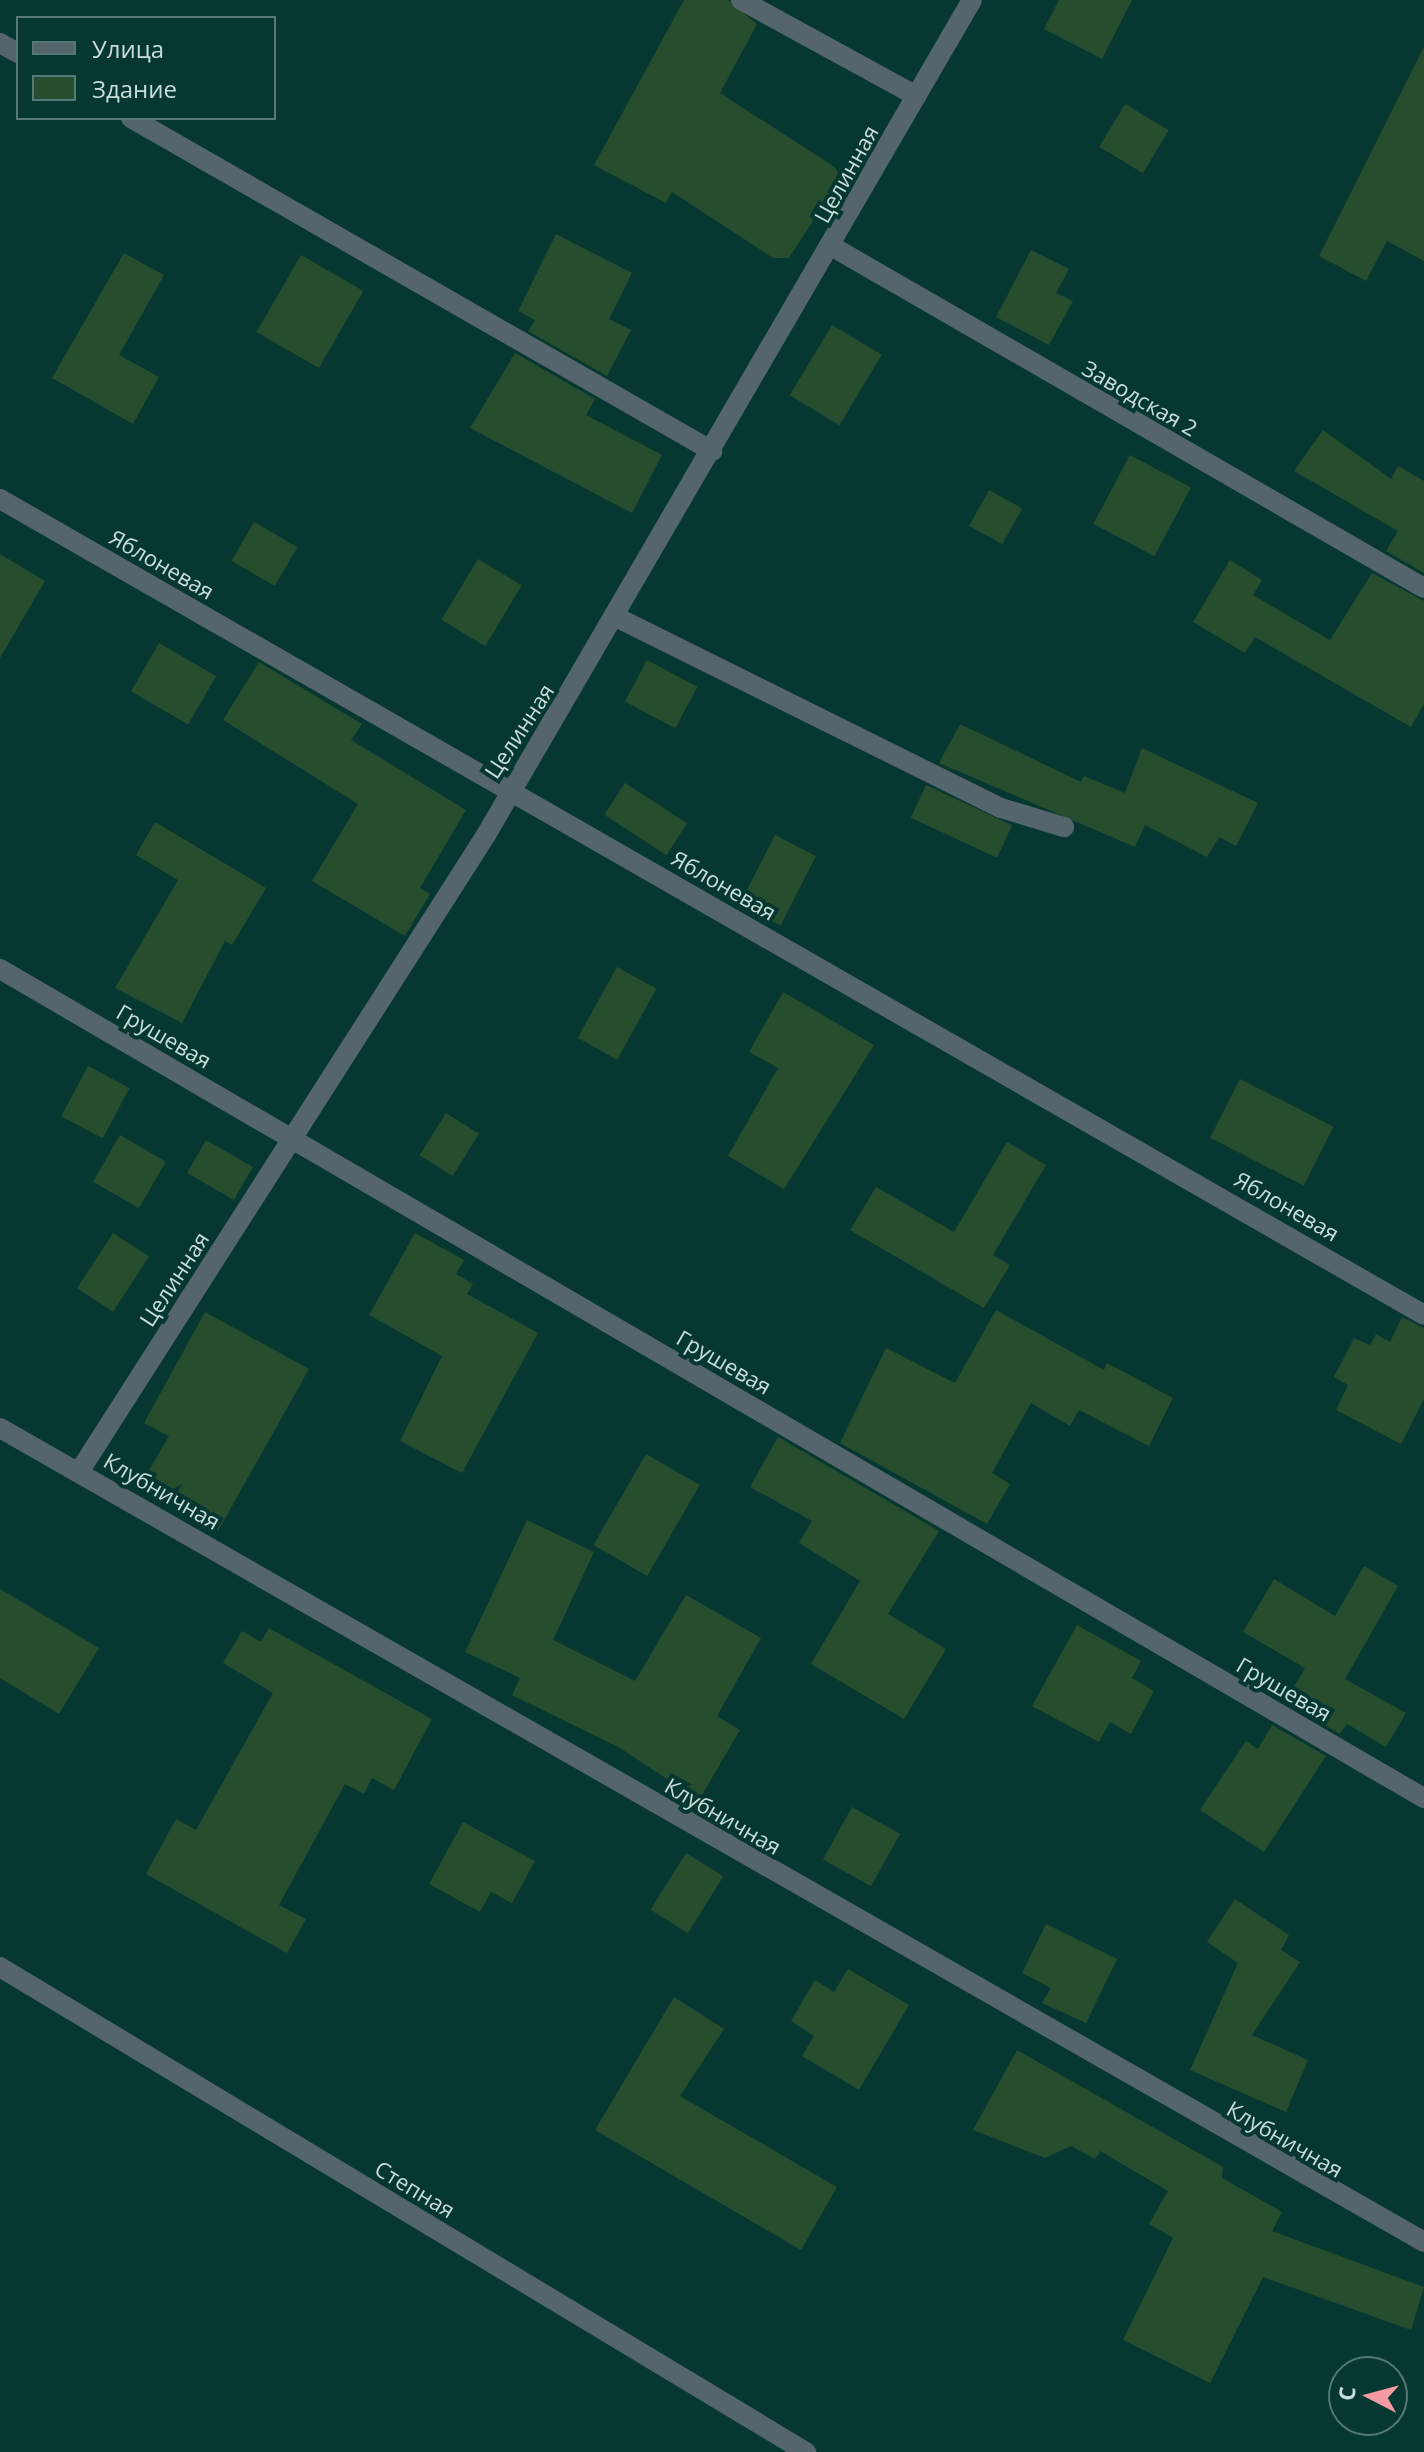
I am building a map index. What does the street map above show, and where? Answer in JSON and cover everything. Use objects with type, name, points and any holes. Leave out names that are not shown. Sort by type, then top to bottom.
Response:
[{"type":"street","points":[[741,0],[916,96]]},
{"type":"street","name":"Целинная","points":[[79,1472],[293,1138],[382,1006],[508,789],[616,617],[833,247],[972,0]]},
{"type":"street","points":[[134,120],[712,451]]},
{"type":"street","name":"Заводская 2","points":[[833,247],[1424,588]]},
{"type":"street","name":"Яблоневая","points":[[0,499],[1424,1315]]},
{"type":"street","points":[[616,617],[1001,808],[1064,827]]},
{"type":"street","name":"Грушевая","points":[[0,969],[1424,1798]]},
{"type":"street","name":"Клубничная","points":[[0,1428],[1424,2242]]},
{"type":"street","name":"Степная","points":[[0,1967],[806,2452]]},
{"type":"building","points":[[684,0],[728,0],[757,24],[720,93],[844,173],[789,258],[773,258],[672,192],[666,203],[594,165]]},
{"type":"building","points":[[1059,0],[1132,0],[1102,59],[1044,29]]},
{"type":"building","points":[[1424,47],[1424,261],[1387,241],[1366,281],[1319,256]]},
{"type":"building","points":[[1125,104],[1169,130],[1143,173],[1099,147]]},
{"type":"building","points":[[556,234],[632,273],[609,319],[631,330],[607,376],[528,331],[535,320],[518,311]]},
{"type":"building","points":[[1031,250],[1069,269],[1056,293],[1073,301],[1049,345],[996,317]]},
{"type":"building","points":[[124,253],[164,275],[119,355],[159,377],[133,424],[52,378]]},
{"type":"building","points":[[301,255],[363,291],[319,368],[256,332]]},
{"type":"building","points":[[832,325],[882,355],[839,425],[790,395]]},
{"type":"building","points":[[515,353],[595,399],[586,415],[662,455],[632,513],[470,428]]},
{"type":"building","points":[[1323,430],[1391,479],[1398,466],[1424,481],[1424,573],[1386,551],[1398,531],[1294,471]]},
{"type":"building","points":[[1130,455],[1191,487],[1154,556],[1093,524]]},
{"type":"building","points":[[989,490],[1022,508],[1002,544],[969,526]]},
{"type":"building","points":[[254,522],[297,547],[275,586],[232,561]]},
{"type":"building","points":[[0,554],[45,581],[0,658]]},
{"type":"building","points":[[478,559],[522,585],[485,646],[441,620]]},
{"type":"building","points":[[1230,560],[1262,580],[1253,595],[1330,640],[1372,573],[1424,601],[1424,704],[1411,727],[1255,637],[1245,653],[1193,622]]},
{"type":"building","points":[[159,643],[216,676],[188,724],[131,691]]},
{"type":"building","points":[[647,660],[697,687],[675,728],[625,701]]},
{"type":"building","points":[[259,662],[362,724],[351,740],[466,810],[420,888],[430,894],[405,936],[312,881],[358,804],[223,720]]},
{"type":"building","points":[[960,724],[1081,782],[1084,776],[1125,793],[1142,748],[1258,803],[1236,846],[1219,837],[1207,857],[1145,825],[1135,847],[939,763]]},
{"type":"building","points":[[625,783],[687,823],[666,855],[604,815]]},
{"type":"building","points":[[926,785],[1012,825],[997,858],[911,818]]},
{"type":"building","points":[[155,822],[266,888],[232,945],[225,941],[182,1023],[115,988],[178,880],[136,855]]},
{"type":"building","points":[[775,835],[816,856],[781,925],[740,904]]},
{"type":"building","points":[[617,967],[656,989],[617,1060],[578,1038]]},
{"type":"building","points":[[783,992],[874,1045],[784,1189],[728,1156],[778,1068],[749,1052]]},
{"type":"building","points":[[88,1066],[129,1088],[103,1138],[61,1116]]},
{"type":"building","points":[[1240,1079],[1334,1127],[1304,1185],[1210,1138]]},
{"type":"building","points":[[446,1113],[479,1134],[453,1176],[420,1155]]},
{"type":"building","points":[[120,1135],[166,1162],[139,1208],[93,1182]]},
{"type":"building","points":[[206,1140],[253,1167],[234,1200],[187,1173]]},
{"type":"building","points":[[1007,1142],[1046,1165],[993,1255],[1010,1265],[984,1308],[850,1230],[876,1187],[954,1232]]},
{"type":"building","points":[[113,1233],[149,1256],[113,1312],[77,1288]]},
{"type":"building","points":[[415,1233],[464,1260],[456,1274],[473,1284],[467,1294],[538,1333],[462,1473],[400,1441],[442,1356],[369,1315]]},
{"type":"building","points":[[996,1310],[1104,1370],[1107,1363],[1173,1398],[1149,1446],[1079,1410],[1070,1426],[1031,1403],[992,1473],[1010,1484],[987,1524],[840,1443],[886,1348],[955,1383]]},
{"type":"building","points":[[205,1312],[309,1369],[218,1531],[140,1485],[169,1436],[144,1423]]},
{"type":"building","points":[[1402,1317],[1424,1328],[1424,1399],[1401,1444],[1336,1410],[1348,1385],[1334,1377],[1354,1338],[1370,1345],[1376,1334],[1390,1342]]},
{"type":"building","points":[[778,1437],[939,1531],[888,1614],[946,1649],[904,1719],[811,1664],[860,1581],[799,1543],[812,1521],[750,1487]]},
{"type":"building","points":[[646,1454],[700,1485],[647,1576],[594,1545]]},
{"type":"building","points":[[527,1520],[594,1552],[553,1640],[635,1681],[686,1595],[761,1638],[717,1716],[740,1730],[699,1800],[620,1748],[512,1695],[520,1678],[465,1652]]},
{"type":"building","points":[[1364,1566],[1398,1586],[1345,1679],[1406,1713],[1386,1747],[1347,1724],[1340,1734],[1285,1702],[1305,1668],[1243,1632],[1274,1579],[1335,1616]]},
{"type":"building","points":[[0,1589],[99,1648],[59,1714],[0,1678]]},
{"type":"building","points":[[1077,1625],[1141,1661],[1132,1678],[1154,1691],[1131,1734],[1110,1722],[1099,1742],[1032,1706]]},
{"type":"building","points":[[269,1628],[432,1719],[394,1790],[372,1778],[364,1794],[345,1784],[279,1905],[306,1919],[287,1953],[146,1874],[176,1819],[196,1830],[273,1693],[223,1663],[242,1631],[261,1642]]},
{"type":"building","points":[[1272,1725],[1326,1756],[1264,1852],[1200,1810],[1246,1741],[1258,1749]]},
{"type":"building","points":[[852,1807],[900,1834],[871,1886],[823,1859]]},
{"type":"building","points":[[463,1822],[535,1861],[512,1903],[491,1892],[480,1912],[429,1884]]},
{"type":"building","points":[[686,1853],[723,1876],[688,1933],[650,1910]]},
{"type":"building","points":[[1235,1899],[1289,1935],[1281,1950],[1300,1962],[1252,2035],[1308,2060],[1286,2112],[1190,2070],[1238,1963],[1207,1942]]},
{"type":"building","points":[[1046,1924],[1117,1959],[1086,2023],[1042,2003],[1051,1988],[1022,1973]]},
{"type":"building","points":[[848,1969],[909,2005],[859,2090],[802,2056],[814,2036],[791,2021],[815,1980],[834,1992]]},
{"type":"building","points":[[674,1997],[724,2029],[680,2096],[837,2187],[801,2250],[595,2130]]},
{"type":"building","points":[[1017,2050],[1223,2167],[1222,2178],[1282,2212],[1272,2231],[1424,2287],[1411,2330],[1263,2277],[1210,2383],[1123,2340],[1173,2238],[1149,2224],[1168,2191],[1100,2151],[1095,2159],[1071,2146],[1045,2158],[973,2130]]}]
